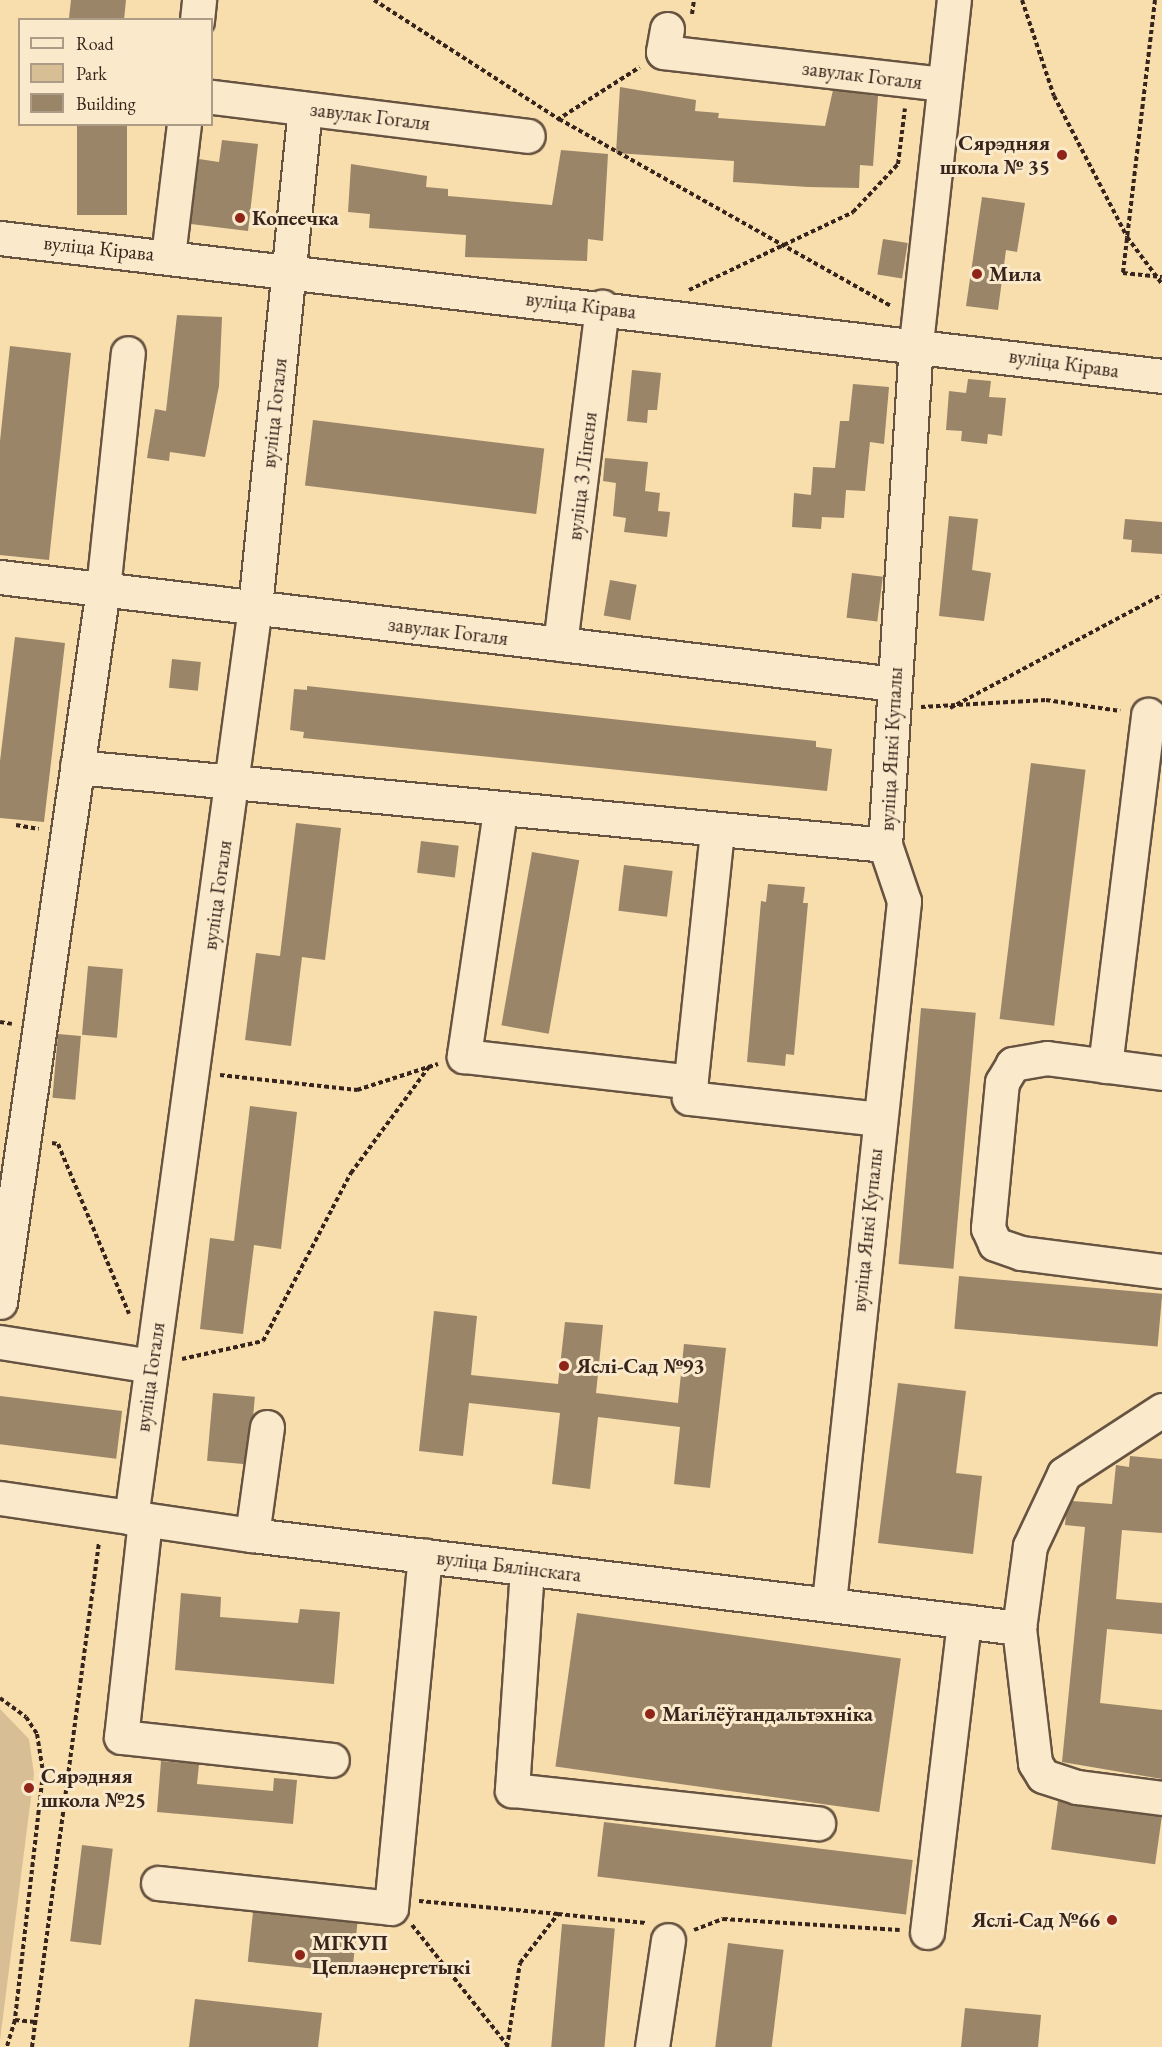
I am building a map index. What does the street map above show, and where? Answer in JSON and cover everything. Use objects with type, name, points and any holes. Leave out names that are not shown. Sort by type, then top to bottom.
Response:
[{"type":"street","points":[[196,18],[199,0]]},
{"type":"street","name":"вуліца Янкі Купалы","points":[[829,1602],[904,901],[885,845],[917,333],[942,84],[954,0]]},
{"type":"street","name":"завулак Гогаля","points":[[665,40],[942,84]]},
{"type":"street","name":"завулак Гогаля","points":[[213,97],[528,136]]},
{"type":"street","name":"вуліца Гогаля","points":[[305,108],[255,608],[233,784],[151,1366],[126,1518],[121,1737],[332,1760]]},
{"type":"street","points":[[168,255],[184,126]]},
{"type":"street","name":"вуліца Кірава","points":[[0,238],[168,255],[602,307],[917,333],[1162,376]]},
{"type":"street","name":"вуліца 3 Ліпеня","points":[[560,644],[602,307]]},
{"type":"street","points":[[0,1302],[102,589],[128,353]]},
{"type":"street","name":"завулак Гогаля","points":[[0,577],[560,644],[894,694]]},
{"type":"street","points":[[1105,1066],[1148,715]]},
{"type":"street","points":[[77,767],[500,811],[885,845]]},
{"type":"street","points":[[500,811],[464,1056],[691,1082]]},
{"type":"street","points":[[717,831],[689,1098],[879,1119]]},
{"type":"street","points":[[1162,1073],[1047,1058],[1013,1064],[1002,1082],[988,1228],[995,1244],[1021,1253],[1162,1271]]},
{"type":"street","points":[[0,1342],[151,1366]]},
{"type":"street","points":[[1162,1410],[1064,1474],[1030,1546],[1019,1628],[1035,1763],[1043,1776],[1077,1787],[1162,1798]]},
{"type":"street","points":[[252,1535],[267,1427]]},
{"type":"street","name":"вуліца Бялінскага","points":[[0,1498],[252,1535],[527,1569],[829,1602],[1019,1628]]},
{"type":"street","points":[[158,1883],[391,1908],[425,1556]]},
{"type":"street","points":[[527,1569],[512,1790],[818,1823]]},
{"type":"street","points":[[927,1932],[964,1621]]},
{"type":"street","points":[[652,2047],[668,1940]]},
{"type":"path","points":[[374,0],[559,119],[785,243],[917,333]]},
{"type":"path","points":[[1022,0],[1054,96],[1127,237],[1162,284]]},
{"type":"path","points":[[1155,0],[1123,273],[1162,277]]},
{"type":"path","points":[[528,136],[559,119],[665,40]]},
{"type":"path","points":[[680,295],[853,212],[898,164],[909,80]]},
{"type":"path","points":[[947,710],[1162,595]]},
{"type":"path","points":[[894,694],[947,710],[1046,700],[1148,715]]},
{"type":"path","points":[[192,1072],[357,1090],[464,1056]]},
{"type":"path","points":[[151,1366],[263,1341],[351,1173],[429,1067]]},
{"type":"path","points":[[24,1135],[58,1144],[133,1324]]},
{"type":"path","points":[[32,2047],[126,1518]]},
{"type":"path","points":[[0,1698],[26,1717],[43,1753],[15,2020],[7,2047]]},
{"type":"path","points":[[391,1899],[648,1924],[668,1940],[723,1918],[927,1932]]},
{"type":"path","points":[[391,1899],[507,2046]]},
{"type":"path","points":[[507,2046],[520,1963],[558,1914]]},
{"type":"path","points":[[15,2020],[35,2022]]},
{"type":"green space","points":[[0,1709],[29,1739],[34,1774],[0,2040]]},
{"type":"building","points":[[71,0],[126,0],[124,18],[69,18]]},
{"type":"building","points":[[620,87],[696,100],[695,111],[719,113],[718,118],[825,126],[833,90],[878,96],[873,166],[860,165],[859,188],[808,187],[733,182],[734,161],[616,153]]},
{"type":"building","points":[[77,126],[127,126],[127,215],[77,215]]},
{"type":"building","points":[[222,140],[258,144],[248,231],[191,224],[199,159],[219,162]]},
{"type":"building","points":[[561,150],[608,154],[603,241],[588,239],[587,261],[465,257],[466,235],[369,228],[370,214],[348,212],[351,164],[427,176],[426,187],[448,189],[448,196],[552,205]]},
{"type":"building","points":[[982,197],[1025,203],[1017,252],[1006,250],[998,310],[966,306]]},
{"type":"building","points":[[883,239],[908,243],[902,278],[877,275]]},
{"type":"building","points":[[177,315],[222,317],[219,386],[205,457],[170,452],[169,461],[147,458],[155,409],[166,411]]},
{"type":"building","points":[[10,346],[71,353],[49,560],[0,555],[0,441]]},
{"type":"building","points":[[632,370],[661,373],[657,410],[648,410],[647,423],[627,421]]},
{"type":"building","points":[[968,379],[991,381],[989,397],[1006,398],[1002,436],[988,434],[987,444],[961,441],[962,431],[946,430],[949,391],[966,393]]},
{"type":"building","points":[[853,384],[889,387],[884,444],[870,442],[865,491],[846,490],[844,518],[822,517],[821,529],[792,527],[794,493],[811,495],[813,467],[835,468],[840,421],[849,421]]},
{"type":"building","points":[[313,420],[544,448],[536,514],[305,486]]},
{"type":"building","points":[[605,458],[648,462],[645,491],[660,493],[658,511],[670,512],[667,537],[624,532],[626,518],[613,516],[616,483],[603,481]]},
{"type":"building","points":[[949,516],[978,519],[972,570],[991,573],[984,621],[939,616]]},
{"type":"building","points":[[1125,519],[1162,522],[1162,554],[1131,552],[1132,540],[1123,539]]},
{"type":"building","points":[[852,573],[883,577],[877,621],[847,618]]},
{"type":"building","points":[[610,580],[637,585],[630,620],[604,615]]},
{"type":"building","points":[[15,637],[65,643],[44,822],[0,818],[0,761]]},
{"type":"building","points":[[172,659],[201,662],[198,691],[169,688]]},
{"type":"building","points":[[307,686],[816,741],[816,747],[832,749],[827,791],[303,738],[304,732],[290,730],[294,689],[307,690]]},
{"type":"building","points":[[1031,763],[1086,770],[1054,1026],[1000,1019]]},
{"type":"building","points":[[296,823],[341,828],[325,960],[302,957],[291,1046],[245,1040],[256,953],[280,956]]},
{"type":"building","points":[[421,841],[459,846],[455,877],[417,873]]},
{"type":"building","points":[[532,852],[579,860],[549,1034],[501,1025]]},
{"type":"building","points":[[624,865],[673,871],[667,917],[618,911]]},
{"type":"building","points":[[768,884],[805,887],[803,903],[808,903],[794,1055],[786,1054],[785,1066],[747,1062],[761,901],[766,902]]},
{"type":"building","points":[[88,966],[123,969],[117,1038],[82,1035]]},
{"type":"building","points":[[921,1008],[976,1013],[953,1269],[899,1264]]},
{"type":"building","points":[[58,1034],[81,1036],[75,1100],[52,1098]]},
{"type":"building","points":[[250,1106],[297,1112],[281,1249],[254,1245],[243,1334],[200,1329],[210,1238],[234,1241]]},
{"type":"building","points":[[959,1276],[1162,1294],[1158,1347],[954,1329]]},
{"type":"building","points":[[434,1311],[477,1316],[471,1375],[558,1384],[565,1322],[603,1325],[596,1393],[678,1403],[684,1344],[726,1348],[710,1488],[674,1484],[680,1427],[598,1417],[590,1489],[552,1484],[560,1413],[469,1403],[463,1456],[419,1451]]},
{"type":"building","points":[[898,1383],[966,1391],[956,1473],[982,1476],[973,1554],[878,1543]]},
{"type":"building","points":[[213,1393],[255,1397],[249,1464],[207,1461]]},
{"type":"building","points":[[0,1396],[122,1411],[116,1459],[0,1444]]},
{"type":"building","points":[[1130,1456],[1162,1459],[1162,1533],[1122,1530],[1116,1599],[1162,1603],[1162,1634],[1107,1629],[1100,1703],[1162,1710],[1162,1779],[1062,1762],[1085,1527],[1065,1525],[1066,1514],[1072,1501],[1112,1504],[1116,1465],[1129,1467]]},
{"type":"building","points":[[181,1593],[221,1597],[220,1617],[298,1623],[300,1609],[340,1612],[334,1684],[175,1670]]},
{"type":"building","points":[[577,1613],[901,1659],[879,1812],[555,1766]]},
{"type":"building","points":[[161,1761],[199,1764],[197,1784],[273,1791],[274,1778],[297,1780],[293,1824],[157,1812]]},
{"type":"building","points":[[1058,1801],[1162,1816],[1155,1864],[1051,1850]]},
{"type":"building","points":[[604,1822],[913,1860],[906,1914],[597,1877]]},
{"type":"building","points":[[82,1845],[113,1849],[101,1945],[70,1941]]},
{"type":"building","points":[[253,1912],[357,1923],[352,1973],[248,1962]]},
{"type":"building","points":[[562,1924],[615,1929],[604,2047],[551,2047]]},
{"type":"building","points":[[728,1943],[784,1950],[772,2047],[715,2047]]},
{"type":"building","points":[[195,1999],[322,2013],[318,2047],[189,2047]]},
{"type":"building","points":[[965,2008],[1041,2015],[1038,2047],[961,2047]]},
{"type":"place","name":"Сярэдняя школа № 35","points":[[1062,155]]},
{"type":"place","name":"Копеечка","points":[[240,218]]},
{"type":"place","name":"Мила","points":[[977,274]]},
{"type":"place","name":"Яслі-Сад №93","points":[[564,1366]]},
{"type":"place","name":"Магілёўгандальтэхніка","points":[[650,1714]]},
{"type":"place","name":"Сярэдняя школа №25","points":[[29,1788]]},
{"type":"place","name":"Яслі-Сад №66","points":[[1112,1920]]},
{"type":"place","name":"МГКУП Цеплаэнергетыкі","points":[[300,1955]]}]
